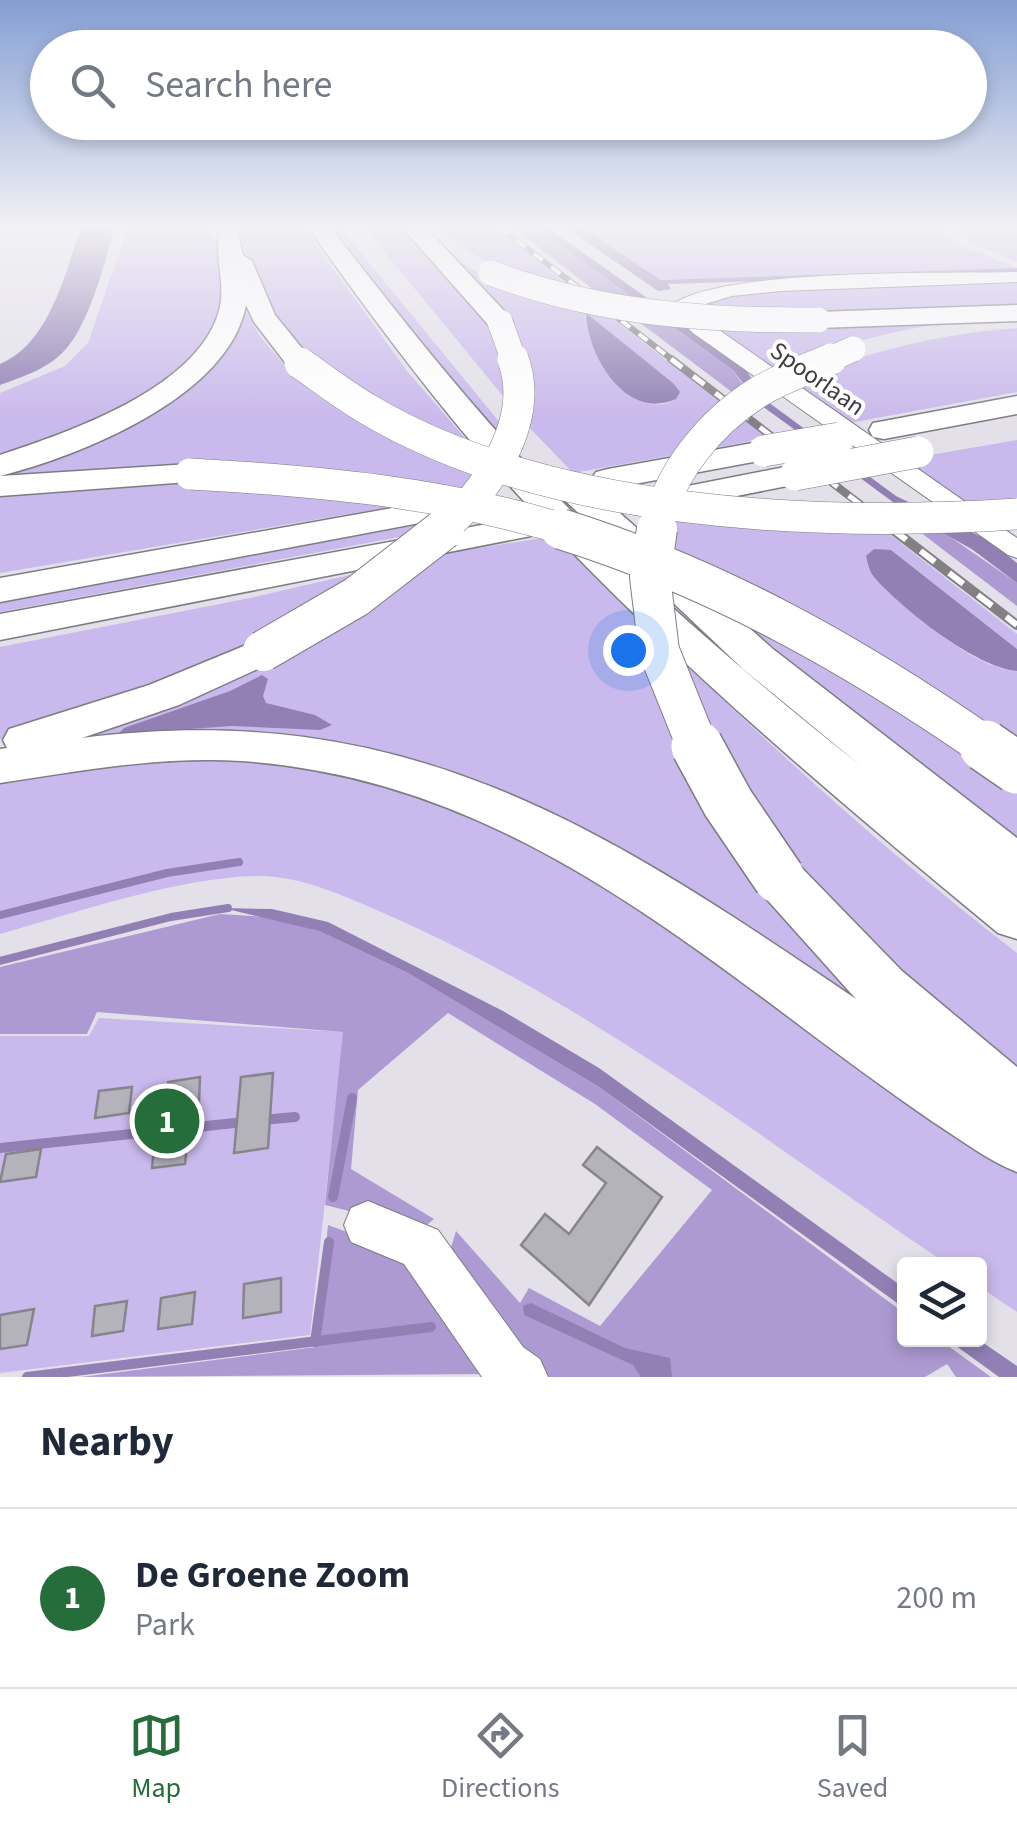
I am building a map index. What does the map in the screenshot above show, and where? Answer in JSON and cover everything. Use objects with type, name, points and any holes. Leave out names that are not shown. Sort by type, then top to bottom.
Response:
[{"type":"highway","points":[[0,466],[112,421],[169,388],[200,362],[224,333],[233,310],[232,291]]},
{"type":"highway","points":[[252,291],[262,317],[300,363],[360,406],[428,438],[508,466],[587,487],[700,507],[819,518],[925,520],[1017,514]]},
{"type":"highway","points":[[381,291],[438,382],[516,473],[585,544],[782,724],[1017,917]]},
{"type":"highway","points":[[394,291],[495,409],[616,533],[783,680],[1017,866]]},
{"type":"highway","points":[[0,746],[128,708],[263,651],[327,616],[398,569],[436,538],[478,492],[505,449],[520,398],[518,363],[500,322],[472,291]]},
{"type":"highway","points":[[546,291],[639,312],[732,320],[1017,313]]},
{"type":"highway","points":[[1017,324],[924,332],[852,349],[772,383],[713,426],[673,480],[651,546],[648,577],[653,632],[674,704],[720,794],[780,878],[882,989],[1017,1107]]},
{"type":"highway","points":[[0,590],[1017,405]]},
{"type":"highway","points":[[0,627],[1017,434]]},
{"type":"highway","points":[[0,486],[190,474],[326,480],[409,491],[514,512],[632,549],[732,591],[816,635],[905,690],[1017,768]]},
{"type":"highway","points":[[0,766],[132,748],[242,746],[371,763],[456,788],[537,823],[633,878],[1017,1141]]},
{"type":"street","name":"Spoorlaan","points":[[723,291],[682,300],[676,308],[1017,550]]},
{"type":"street","points":[[368,1226],[421,1247],[505,1366],[522,1377]]},
{"type":"shaded area","points":[[59,291],[96,291],[80,327],[63,352],[34,372],[0,385],[0,364],[31,341]]},
{"type":"shaded area","points":[[106,291],[225,291],[214,332],[194,358],[166,381],[97,420],[0,459],[0,393],[65,366],[88,343]]},
{"type":"shaded area","points":[[261,291],[349,291],[407,371],[504,483],[425,501],[0,573],[0,491],[170,467],[0,479],[0,469],[159,399],[239,298],[259,335],[286,367],[279,326]]},
{"type":"shaded area","points":[[379,291],[392,291],[505,429],[499,441]]},
{"type":"shaded area","points":[[417,291],[477,291],[511,322],[483,291],[577,291],[764,435],[747,442],[573,473],[526,424]],"holes":[[[585,314],[673,383],[678,397],[662,404],[646,402],[632,394],[607,363]]]},
{"type":"shaded area","points":[[596,291],[624,291],[643,305],[606,299]]},
{"type":"shaded area","points":[[624,291],[638,291],[743,366],[768,402],[896,496],[988,540],[1017,563],[1017,583],[973,550],[905,511],[758,403],[733,370]]},
{"type":"shaded area","points":[[732,291],[1017,291],[1017,306],[806,314],[684,306]]},
{"type":"shaded area","points":[[586,313],[673,383],[680,392],[676,399],[658,404],[625,393],[601,364]]},
{"type":"shaded area","points":[[631,316],[664,320],[733,370],[744,386],[732,392]]},
{"type":"shaded area","points":[[976,319],[872,338],[771,370],[698,323]]},
{"type":"shaded area","points":[[1017,328],[1017,392],[844,424],[788,383],[900,346]]},
{"type":"shaded area","points":[[1017,440],[1017,504],[971,509],[901,460]]},
{"type":"shaded area","points":[[675,516],[888,533],[1017,634],[1017,649],[891,550],[872,575],[959,647],[998,667],[1017,671],[1017,751],[671,553]]},
{"type":"shaded area","points":[[444,520],[431,531],[0,612],[0,602]]},
{"type":"shaded area","points":[[920,532],[943,532],[1017,583],[1017,606]]},
{"type":"shaded area","points":[[561,535],[780,753],[896,855],[1017,953],[1017,1085],[899,1037],[406,763],[32,747],[8,737],[0,739],[0,647],[250,598],[441,554]]},
{"type":"shaded area","points":[[874,549],[891,550],[1017,649],[1017,671],[961,648],[902,604],[871,572],[866,556]]},
{"type":"shaded area","points":[[688,580],[1017,781],[1017,838]]},
{"type":"shaded area","points":[[262,675],[268,679],[263,696],[266,703],[315,715],[332,725],[320,730],[232,726],[118,734],[124,728],[230,691]]},
{"type":"shaded area","points":[[158,759],[264,760],[397,785],[564,856],[793,1012],[1017,1172],[1017,1312],[987,1292],[987,1257],[937,1257],[744,1123],[535,989],[462,950],[325,889],[259,876],[197,882],[0,934],[0,778]]},
{"type":"shaded area","points":[[223,908],[272,909],[328,922],[503,1011],[599,1068],[897,1283],[897,1303],[599,1087],[408,973],[319,931]]},
{"type":"shaded area","points":[[220,914],[266,917],[319,931],[408,973],[599,1087],[897,1308],[897,1347],[950,1347],[991,1377],[956,1377],[947,1364],[925,1377],[542,1377],[449,1254],[456,1231],[520,1303],[529,1288],[600,1326],[712,1190],[595,1104],[448,1013],[358,1090],[351,1169],[434,1219],[422,1229],[325,1205],[343,1032],[97,1012],[87,1034],[0,1034],[0,967]]},
{"type":"shaded area","points":[[99,1018],[344,1032],[310,1335],[0,1373],[0,1036],[89,1036]]},
{"type":"shaded area","points":[[328,1225],[377,1243],[413,1268],[490,1374],[81,1377],[316,1347]]},
{"type":"shaded area","points":[[531,1303],[625,1348],[670,1358],[672,1377],[641,1377],[633,1365],[524,1315],[523,1306]]},
{"type":"shaded area","points":[[987,1345],[1017,1366],[1017,1377],[999,1377],[958,1347]]},
{"type":"building","points":[[273,1073],[268,1148],[234,1153],[241,1077]]},
{"type":"building","points":[[200,1077],[199,1103],[165,1108],[168,1082]]},
{"type":"building","points":[[132,1087],[129,1113],[95,1118],[99,1091]]},
{"type":"building","points":[[187,1144],[185,1164],[152,1168],[154,1148]]},
{"type":"building","points":[[597,1147],[662,1197],[589,1305],[521,1245],[545,1214],[569,1234],[606,1183],[583,1165]]},
{"type":"building","points":[[41,1149],[36,1177],[0,1182],[6,1154]]},
{"type":"building","points":[[281,1278],[281,1312],[243,1318],[244,1284]]},
{"type":"building","points":[[195,1292],[192,1324],[158,1329],[161,1298]]},
{"type":"building","points":[[127,1301],[123,1331],[92,1336],[95,1306]]},
{"type":"building","points":[[34,1309],[27,1345],[0,1349],[0,1315]]},
{"type":"waterway","points":[[0,915],[167,873],[239,862]]},
{"type":"waterway","points":[[0,961],[171,917],[228,908]]},
{"type":"waterway","points":[[333,1197],[352,1098]]},
{"type":"waterway","points":[[262,1120],[295,1117]]},
{"type":"waterway","points":[[0,1148],[244,1122]]},
{"type":"waterway","points":[[315,1341],[329,1242]]},
{"type":"waterway","points":[[315,1341],[431,1327]]},
{"type":"waterway","points":[[27,1377],[315,1341]]},
{"type":"railway","points":[[583,291],[674,361]]},
{"type":"railway","points":[[671,359],[895,531]]},
{"type":"railway","points":[[892,529],[1017,625]]},
{"type":"place","name":"De Groene Zoom","points":[[167,1121]]}]
